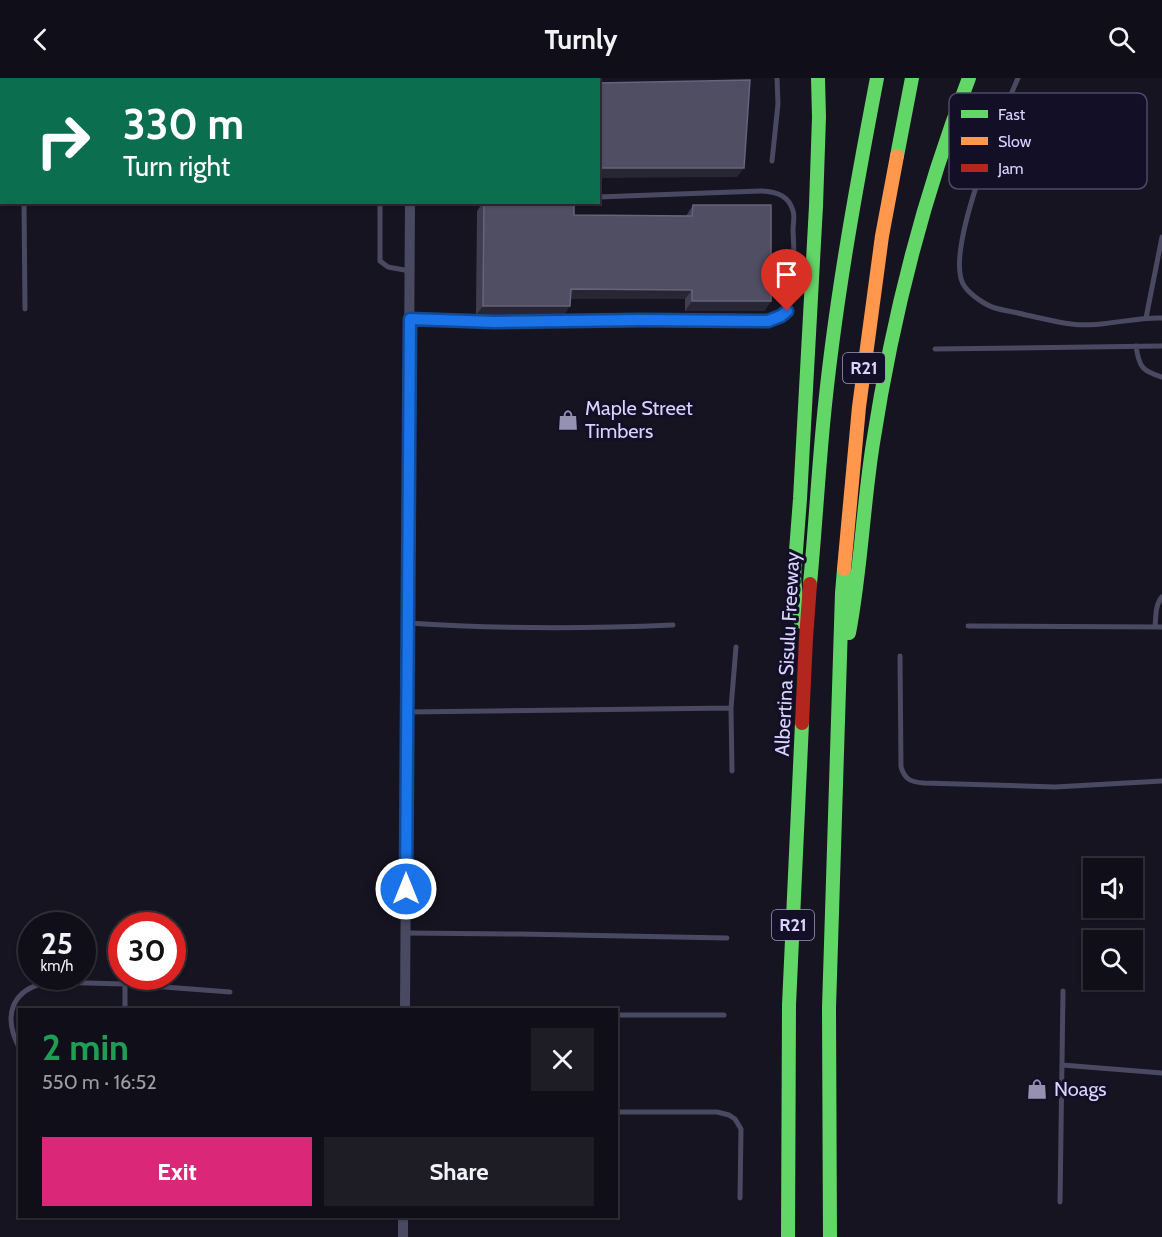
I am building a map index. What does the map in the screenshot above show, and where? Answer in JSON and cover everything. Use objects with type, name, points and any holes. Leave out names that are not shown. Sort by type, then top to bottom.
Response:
[{"type":"highway","points":[[806,638],[796,598],[794,577],[816,206],[818,78]]},
{"type":"highway","name":"Albertina Sisulu Freeway","points":[[788,1237],[789,1005],[806,638],[824,413],[838,305],[877,78]]},
{"type":"highway","name":"R21","points":[[830,1237],[829,1008],[842,593],[859,408],[882,236],[912,78]]},
{"type":"highway","points":[[964,93],[969,78]]},
{"type":"highway","points":[[840,660],[848,637],[855,602],[873,443],[887,368],[922,223],[949,137]]},
{"type":"street","points":[[405,1008],[410,204]]},
{"type":"street","points":[[403,1237],[404,1218]]},
{"type":"lane","points":[[772,161],[778,104],[777,78]]},
{"type":"lane","points":[[1011,93],[1017,78]]},
{"type":"lane","points":[[975,189],[961,243],[959,272],[964,286],[975,297],[993,307],[1063,323],[1092,325],[1162,318]]},
{"type":"lane","points":[[410,319],[495,322],[768,321],[787,311],[794,263],[793,210],[781,194],[773,191],[760,191],[600,197]]},
{"type":"lane","points":[[24,204],[25,309]]},
{"type":"lane","points":[[380,204],[380,261],[388,267],[410,270]]},
{"type":"lane","points":[[1146,318],[1162,237]]},
{"type":"lane","points":[[1136,346],[1143,369],[1162,377]]},
{"type":"lane","points":[[935,349],[1162,346]]},
{"type":"lane","points":[[968,626],[1159,627],[1157,607],[1162,597]]},
{"type":"lane","points":[[407,623],[466,627],[574,628],[673,625]]},
{"type":"lane","points":[[732,771],[731,708],[735,647]]},
{"type":"lane","points":[[900,656],[901,767],[904,776],[910,780],[924,783],[1055,787],[1162,781]]},
{"type":"lane","points":[[407,712],[731,708]]},
{"type":"lane","points":[[405,933],[727,938]]},
{"type":"lane","points":[[18,1044],[12,1030],[11,1018],[18,997],[27,989],[49,982],[108,984]]},
{"type":"lane","points":[[186,989],[230,992]]},
{"type":"lane","points":[[125,990],[125,1008]]},
{"type":"lane","points":[[1060,1202],[1063,991]]},
{"type":"lane","points":[[618,1015],[724,1015]]},
{"type":"lane","points":[[1062,1065],[1162,1073]]},
{"type":"lane","points":[[618,1112],[717,1112],[735,1119],[741,1129],[740,1198]]},
{"type":"building","points":[[750,80],[744,168],[600,168],[600,83]]},
{"type":"building","points":[[484,204],[574,204],[574,215],[692,216],[693,205],[771,205],[771,301],[692,301],[692,290],[571,289],[570,306],[483,306]]},
{"type":"traffic: fast","points":[[801,622],[794,577],[816,206],[818,78]]},
{"type":"traffic: fast","points":[[810,584],[823,425],[833,338],[853,207],[877,78]]},
{"type":"traffic: fast","points":[[897,156],[912,78]]},
{"type":"traffic: fast","points":[[964,93],[969,78]]},
{"type":"traffic: fast","points":[[849,633],[870,467],[890,350],[911,258],[949,134]]},
{"type":"traffic: fast","points":[[830,1237],[829,1008],[844,569]]},
{"type":"traffic: fast","points":[[788,1237],[789,1005],[802,723]]},
{"type":"traffic: slow","points":[[844,569],[859,407],[882,236],[897,156]]},
{"type":"traffic: jam","points":[[802,723],[810,584]]},
{"type":"place","name":"Maple Street Timbers","points":[[568,420]]},
{"type":"place","name":"Noags","points":[[1037,1089]]},
{"type":"route","points":[[406,889],[410,319],[495,322],[768,321],[787,311]]}]
